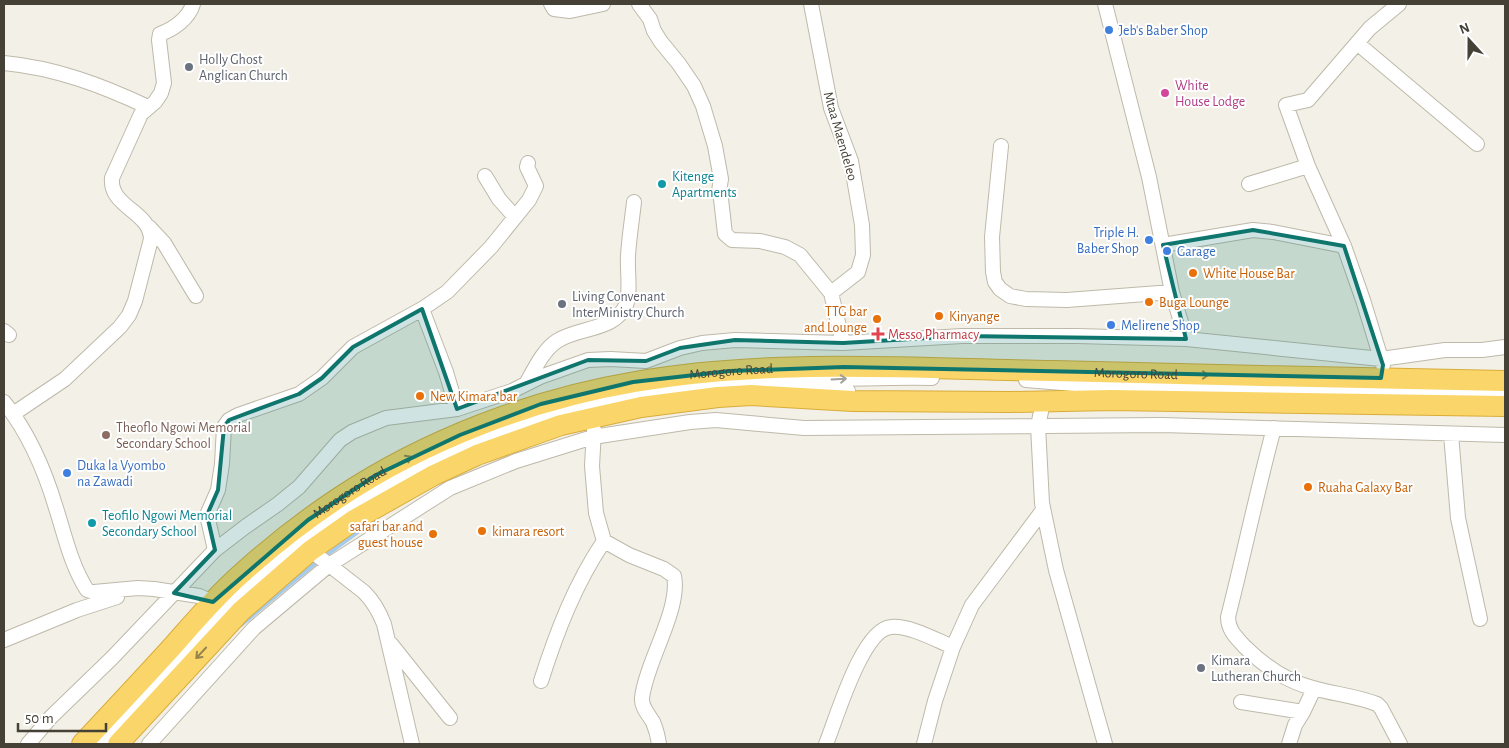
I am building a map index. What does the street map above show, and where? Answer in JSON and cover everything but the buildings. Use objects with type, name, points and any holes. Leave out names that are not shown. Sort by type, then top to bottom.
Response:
[{"type":"highway","name":"Morogoro Road","points":[[82,744],[213,602],[252,564],[308,520],[362,484],[418,453],[498,419],[584,392],[633,382],[730,371],[844,367],[1381,369],[1505,381]]},
{"type":"highway","name":"Morogoro Road","points":[[127,740],[241,611],[305,547],[434,475],[477,455],[561,425],[641,406],[751,395],[853,401],[1043,402],[1111,400],[1505,406]]},
{"type":"street","points":[[193,4],[191,9],[175,27],[160,34],[164,83],[162,93],[141,114],[112,182],[114,192],[118,198],[149,226],[164,243],[196,296]]},
{"type":"street","points":[[551,4],[554,9],[570,11],[604,4]]},
{"type":"street","points":[[639,4],[650,19],[654,31],[661,42],[694,86],[703,106],[716,146],[721,179],[719,191],[725,234],[732,240],[760,241],[785,247],[800,255],[831,293],[843,343]]},
{"type":"street","name":"Mtaa Maendeleo","points":[[811,4],[831,108],[851,161],[862,225],[863,255],[858,272],[831,293]]},
{"type":"street","points":[[1106,4],[1150,177],[1172,292],[1186,339]]},
{"type":"street","points":[[1381,369],[1363,300],[1344,246],[1308,166],[1286,105],[1308,100],[1370,28],[1400,4]]},
{"type":"street","points":[[1357,43],[1477,144]]},
{"type":"street","points":[[4,62],[39,67],[68,74],[148,107]]},
{"type":"street","points":[[1001,146],[992,237],[993,272],[995,282],[1000,289],[1010,296],[1026,299],[1067,300],[1172,292]]},
{"type":"street","points":[[215,550],[207,516],[218,490],[222,464],[224,427],[229,420],[238,415],[298,394],[322,378],[353,347],[422,310],[447,292],[491,247],[535,191],[535,181],[529,171],[528,163]]},
{"type":"street","points":[[1249,184],[1308,166]]},
{"type":"street","points":[[485,176],[499,199],[515,217]]},
{"type":"street","points":[[525,384],[546,351],[556,341],[575,332],[612,320],[627,304],[628,256],[634,202]]},
{"type":"street","points":[[13,414],[65,379],[120,327],[129,315],[135,301],[151,239],[149,226]]},
{"type":"street","points":[[1163,245],[1254,230],[1344,246]]},
{"type":"street","points":[[422,310],[446,372],[457,409]]},
{"type":"street","points":[[28,744],[215,550],[299,487],[340,440],[352,432],[386,418],[457,409],[512,391],[554,371],[588,360],[646,360],[680,348],[702,343],[748,340],[843,343],[962,336],[1077,336],[1186,339],[1381,369],[1446,350],[1482,350],[1505,347]]},
{"type":"street","points":[[1482,350],[1505,341]]},
{"type":"street","name":"Morogoro Road","points":[[99,744],[192,642],[236,597],[267,569],[305,547],[332,520],[374,493],[450,452],[539,418],[593,404],[689,387],[865,377],[992,378],[1111,387],[1505,394]]},
{"type":"street","points":[[4,402],[13,414],[42,469],[68,550],[87,590],[109,592],[138,588],[154,589],[199,596],[213,602]]},
{"type":"street","points":[[1043,402],[1038,426],[1043,510],[1056,570],[1105,744]]},
{"type":"street","points":[[595,417],[592,466],[596,513],[604,540],[629,555],[664,569],[674,576],[676,586],[672,606],[646,680],[642,700],[653,723],[659,744]]},
{"type":"street","points":[[149,744],[254,628],[328,564],[450,488],[516,461],[593,437],[690,422],[716,420],[804,428],[1162,426],[1505,435]]},
{"type":"street","points":[[1274,428],[1228,617],[1228,624],[1233,635],[1274,672],[1314,689],[1328,690],[1377,704],[1400,744]]},
{"type":"street","points":[[1451,434],[1458,518],[1480,619]]},
{"type":"street","points":[[924,744],[935,701],[953,647],[972,605],[1043,510]]},
{"type":"street","points":[[541,681],[570,600],[604,540]]},
{"type":"street","points":[[305,547],[373,601],[379,611],[388,639],[412,744]]},
{"type":"street","points":[[4,640],[138,588]]},
{"type":"street","points":[[826,744],[850,678],[881,630],[889,627],[905,628],[953,647]]},
{"type":"street","points":[[388,639],[450,718]]},
{"type":"street","points":[[1289,744],[1295,725],[1314,689]]},
{"type":"street","points":[[1241,702],[1302,712]]},
{"type":"highlighted area","points":[[1253,230],[1344,246],[1383,365],[1381,378],[844,367],[730,371],[633,382],[541,404],[460,435],[376,475],[308,520],[213,602],[174,593],[215,550],[207,515],[218,490],[224,427],[229,420],[299,394],[322,378],[353,347],[422,309],[457,409],[588,360],[646,361],[680,348],[735,340],[843,343],[962,336],[1186,339],[1163,245]]},
{"type":"waterway","points":[[324,557],[377,518]]},
{"type":"waterway","points":[[241,625],[318,561]]},
{"type":"place","name":"Jeb's Baber Shop","points":[[1109,30]]},
{"type":"place","name":"Holly Ghost Anglican Church","points":[[189,67]]},
{"type":"place","name":"White House Lodge","points":[[1165,93]]},
{"type":"place","name":"Kitenge Apartments","points":[[662,184]]},
{"type":"place","name":"Triple H. Baber Shop","points":[[1149,240]]},
{"type":"place","name":"Garage","points":[[1167,251]]},
{"type":"place","name":"White House Bar","points":[[1193,273]]},
{"type":"place","name":"Buga Lounge","points":[[1149,302]]},
{"type":"place","name":"Living Convenant InterMinistry Church","points":[[562,304]]},
{"type":"place","name":"Kinyange","points":[[939,316]]},
{"type":"place","name":"TTG bar and Lounge","points":[[877,319]]},
{"type":"place","name":"Melirene Shop","points":[[1111,325]]},
{"type":"place","name":"Messo Pharmacy","points":[[878,334]]},
{"type":"place","name":"New Kimara bar","points":[[420,396]]},
{"type":"place","name":"Theoflo Ngowi Memorial Secondary School","points":[[106,435]]},
{"type":"place","name":"Duka la Vyombo na Zawadi","points":[[67,473]]},
{"type":"place","name":"Ruaha Galaxy Bar","points":[[1308,487]]},
{"type":"place","name":"Teofilo Ngowi Memorial Secondary School","points":[[92,523]]},
{"type":"place","name":"kimara resort","points":[[482,531]]},
{"type":"place","name":"safari bar and guest house","points":[[433,534]]},
{"type":"place","name":"Kimara Lutheran Church","points":[[1201,668]]}]
